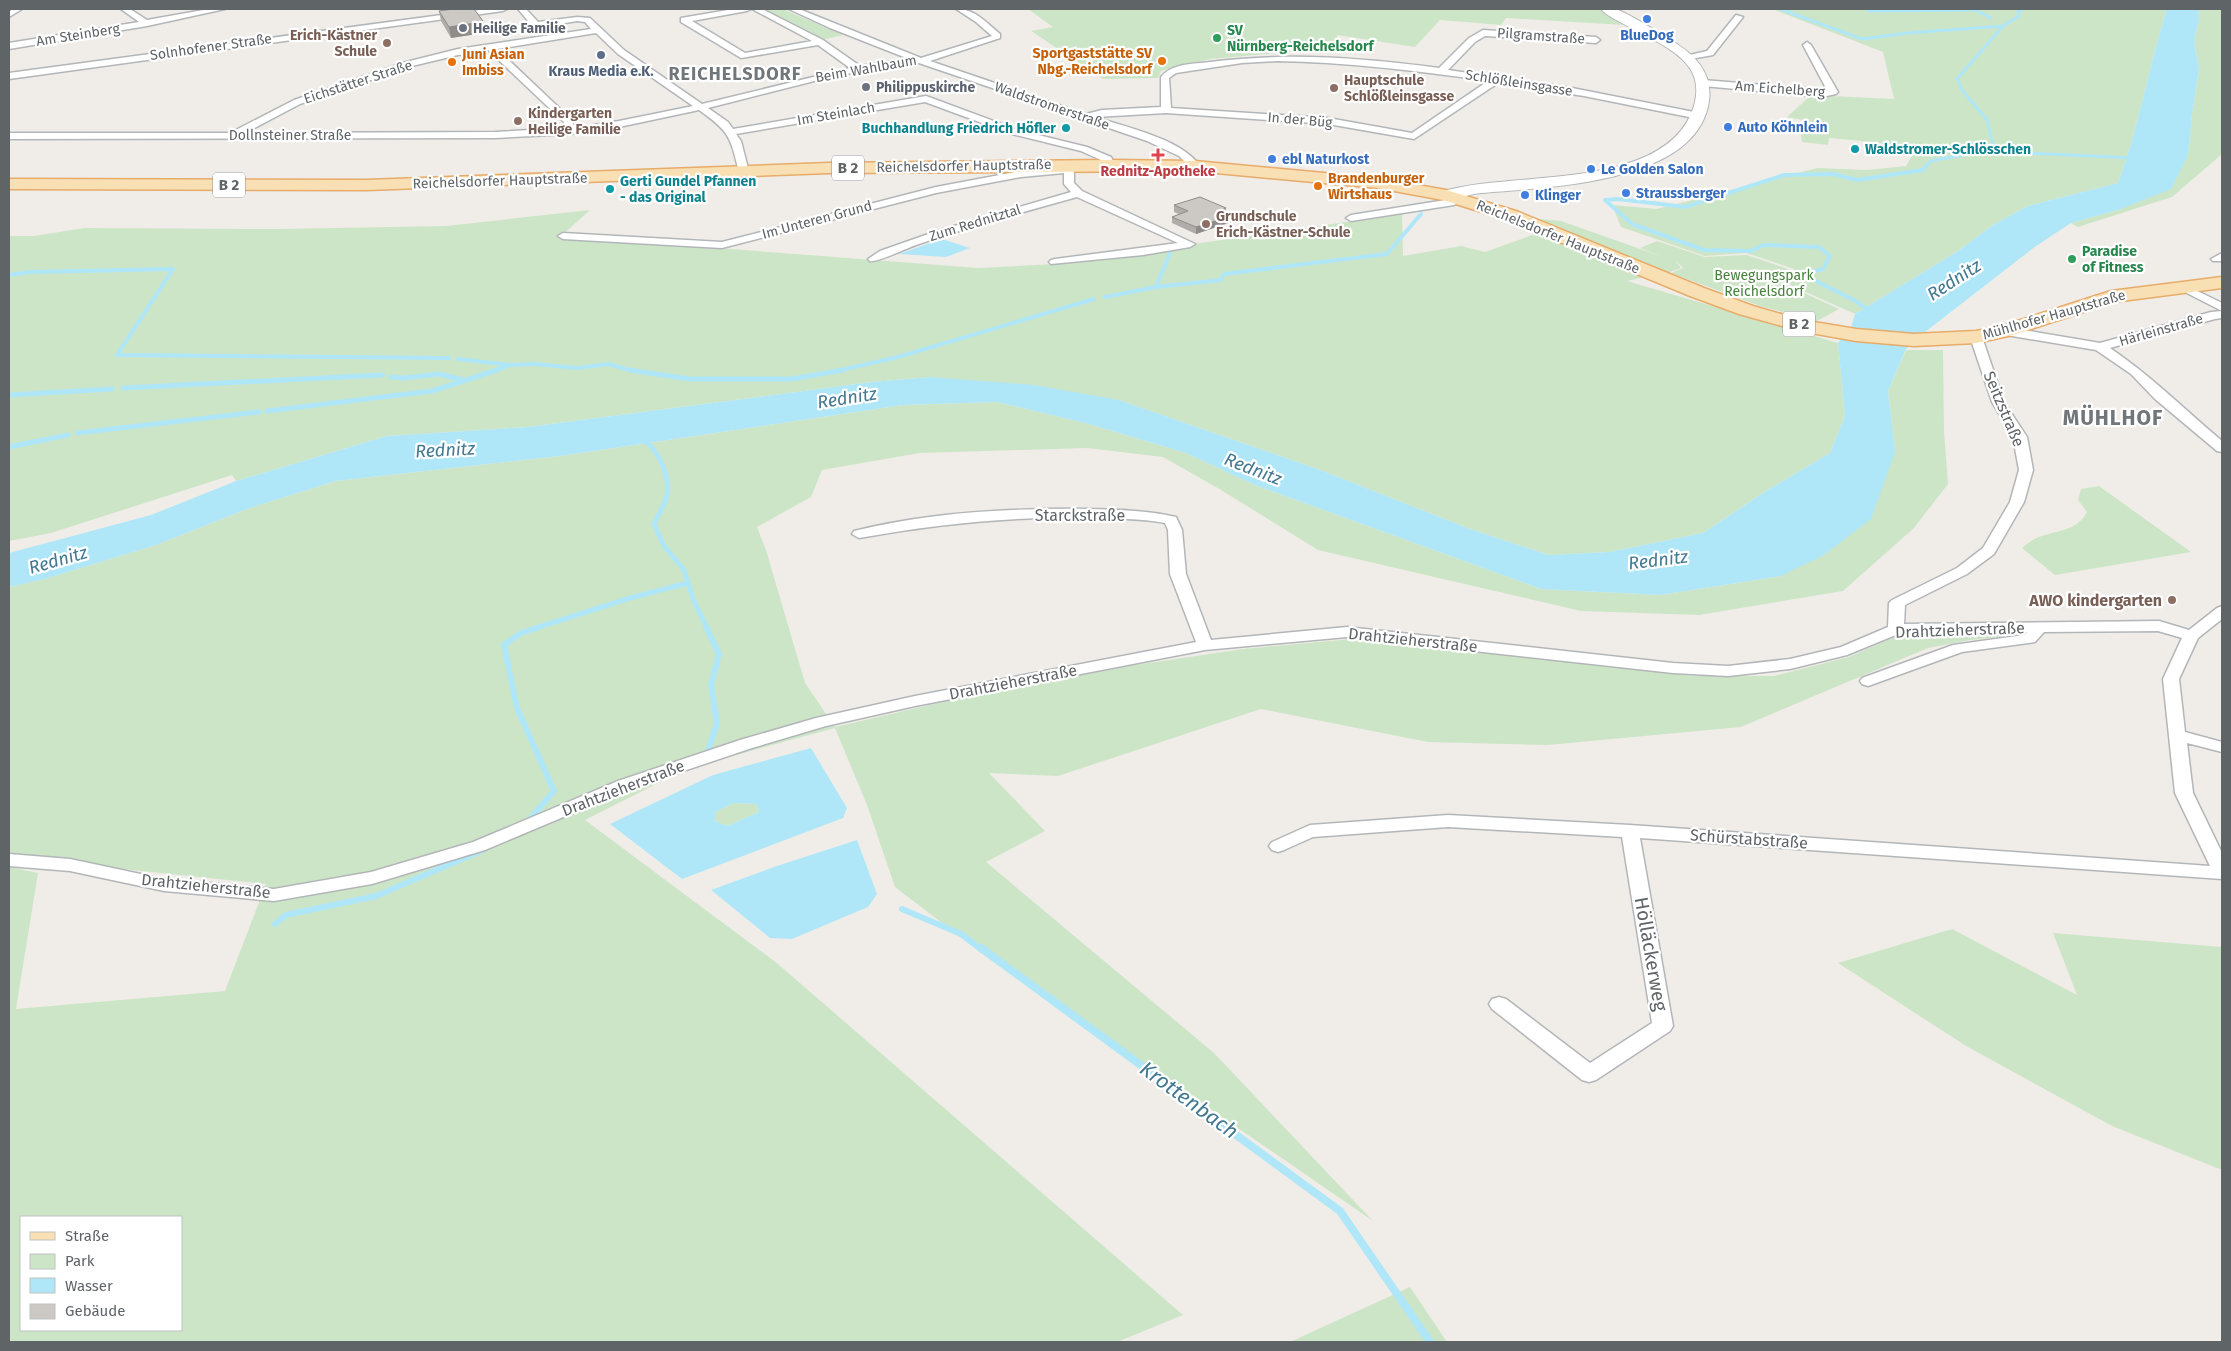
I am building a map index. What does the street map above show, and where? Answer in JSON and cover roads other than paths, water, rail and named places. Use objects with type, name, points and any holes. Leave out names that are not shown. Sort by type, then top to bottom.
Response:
[{"type":"main road","points":[[1453,197],[1467,188],[1530,185],[1588,177],[1622,169],[1658,155],[1672,147],[1686,135],[1699,116],[1702,101],[1703,83],[1697,68],[1688,58],[1607,9]]},
{"type":"main road","name":"Reichelsdorfer Hauptstraße","points":[[9,184],[368,185],[829,168],[1069,168],[1110,164],[1195,166],[1378,183],[1453,197],[1510,215],[1746,310],[1818,329],[1898,339],[1976,338]]},
{"type":"main road","name":"Mühlhofer Hauptstraße","points":[[1976,338],[2006,331],[2111,298],[2222,283]]},
{"type":"street","points":[[9,15],[18,9]]},
{"type":"street","name":"Am Steinberg","points":[[125,9],[146,24]]},
{"type":"street","name":"Am Steinberg","points":[[9,46],[146,24],[220,9]]},
{"type":"street","name":"Solnhofener Straße","points":[[9,76],[503,9]]},
{"type":"street","points":[[522,9],[548,38],[598,30]]},
{"type":"street","points":[[747,9],[684,20],[744,56],[820,42]]},
{"type":"street","points":[[756,9],[820,42],[858,69]]},
{"type":"street","name":"Waldstromerstraße","points":[[793,9],[837,29],[1184,153],[1195,166]]},
{"type":"street","name":"Beim Wahlbaum","points":[[571,131],[619,124],[702,106],[837,72],[923,60],[996,38],[997,36],[979,20],[960,9]]},
{"type":"street","points":[[1688,58],[1710,53],[1739,16]]},
{"type":"street","points":[[536,25],[587,20],[627,56],[702,106],[725,124],[732,132],[736,141],[744,172]]},
{"type":"street","name":"Pilgramstraße","points":[[1442,71],[1472,40],[1482,33],[1596,40]]},
{"type":"street","name":"Eichstätter Straße","points":[[232,135],[297,102],[367,77],[427,60],[490,47],[548,38]]},
{"type":"street","name":"Am Eichelberg","points":[[1703,83],[1822,94],[1833,92],[1807,46]]},
{"type":"street","points":[[490,47],[568,122],[571,131]]},
{"type":"street","name":"Schlößleinsgasse","points":[[1166,110],[1165,77],[1168,73],[1218,63],[1296,58],[1388,64],[1442,71],[1582,92],[1699,116]]},
{"type":"street","name":"In der Büg","points":[[1086,118],[1102,113],[1166,110],[1328,121],[1414,136],[1496,80]]},
{"type":"street","name":"Im Steinlach","points":[[732,132],[926,99],[968,116]]},
{"type":"street","name":"Reichelsdorfer Hauptstraße","points":[[968,116],[1015,132],[1084,149],[1107,159],[1110,164]]},
{"type":"street","name":"Dollnsteiner Straße","points":[[9,136],[495,135],[571,131]]},
{"type":"street","points":[[1055,262],[1124,255],[1190,244],[1078,193],[1069,184],[1069,168]]},
{"type":"street","name":"Im Unteren Grund","points":[[563,236],[722,246],[936,190],[1022,174],[1069,168]]},
{"type":"street","name":"Zum Rednitztal","points":[[874,259],[884,253],[941,233],[1078,193]]},
{"type":"street","points":[[1351,218],[1454,202],[1453,197]]},
{"type":"street","points":[[2185,288],[2222,309]]},
{"type":"street","name":"Härleinstraße","points":[[2100,347],[2215,315],[2222,309]]},
{"type":"street","points":[[2006,331],[2100,347],[2135,371],[2160,396],[2222,448]]},
{"type":"street","name":"Seitzstraße","points":[[1896,629],[1897,603],[1962,572],[1989,552],[2016,502],[2026,470],[2020,437],[1998,402],[1976,338]]},
{"type":"street","name":"Starckstraße","points":[[859,534],[890,528],[979,518],[1072,512],[1154,516],[1171,520],[1175,530],[1178,574],[1205,646]]},
{"type":"street","points":[[2220,616],[2191,636],[2171,679],[2184,793],[2222,872]]},
{"type":"street","name":"Drahtzieherstraße","points":[[9,860],[70,865],[164,885],[274,895],[372,878],[479,846],[624,785],[746,744],[822,722],[915,701],[1205,646],[1347,632],[1673,668],[1728,671],[1790,664],[1847,650],[1896,629],[2159,626],[2191,636]]},
{"type":"street","name":"Drahtzieherstraße","points":[[1868,681],[1959,648],[2029,639],[2039,628]]},
{"type":"street","points":[[2178,735],[2222,747]]},
{"type":"street","name":"Schürstabstraße","points":[[1278,846],[1310,831],[1448,821],[1630,831],[2222,872]]},
{"type":"street","name":"Hölläckerweg","points":[[1499,1004],[1589,1074],[1663,1026],[1630,831]]},
{"type":"water","name":"Rednitz","points":[[2165,9],[2198,9],[2199,19],[2194,41],[2199,69],[2188,155],[2171,189],[2121,209],[2071,223],[2036,246],[1925,332],[1906,349],[1888,391],[1895,452],[1871,519],[1824,555],[1781,576],[1660,595],[1541,589],[1255,485],[1186,453],[1089,424],[997,402],[903,405],[560,456],[336,481],[247,509],[156,545],[45,579],[9,587],[9,553],[151,515],[236,481],[387,436],[528,427],[872,382],[930,377],[1034,385],[1119,400],[1323,471],[1470,529],[1549,555],[1609,552],[1703,533],[1763,493],[1830,453],[1845,416],[1838,343],[1851,327],[1855,314],[1958,251],[1993,225],[2028,206],[2118,183],[2138,119],[2166,12]]},
{"type":"water","points":[[942,239],[970,248],[946,257],[899,254]]},
{"type":"water","points":[[811,748],[847,808],[843,818],[682,879],[610,824],[713,775]],"holes":[[[734,803],[756,804],[759,812],[727,826],[715,821],[715,812]]]},
{"type":"water","points":[[857,840],[877,894],[868,907],[792,939],[770,938],[711,890],[777,866]]},
{"type":"waterway","points":[[1780,9],[1862,39],[1908,33],[2003,26]]},
{"type":"waterway","points":[[1973,9],[1991,18]]},
{"type":"waterway","points":[[2003,26],[2019,16],[2018,11],[2024,9]]},
{"type":"waterway","points":[[1868,11],[1972,10]]},
{"type":"waterway","points":[[1995,152],[1987,120],[1962,90],[1957,79],[2003,26]]},
{"type":"waterway","points":[[1928,164],[1931,161],[1983,151],[1995,152]]},
{"type":"waterway","points":[[1995,152],[2133,158]]},
{"type":"waterway","points":[[1870,311],[1854,300],[1802,274],[1823,269],[1830,256],[1819,247],[1764,245],[1751,251],[1704,250],[1632,224],[1605,200],[1618,199],[1685,207],[1784,175],[1833,174],[1857,180],[1923,170],[1928,164]]},
{"type":"waterway","points":[[1156,287],[1221,280],[1224,274],[1387,254],[1421,214]]},
{"type":"waterway","points":[[1156,287],[1170,253]]},
{"type":"waterway","points":[[9,275],[30,272],[173,269],[117,355],[449,358]]},
{"type":"waterway","points":[[1105,297],[1156,287]]},
{"type":"waterway","points":[[837,371],[898,357],[1094,299]]},
{"type":"waterway","points":[[458,359],[510,365],[534,364],[577,368],[608,364],[630,370]]},
{"type":"waterway","points":[[493,371],[508,366]]},
{"type":"waterway","points":[[267,411],[432,391],[497,370]]},
{"type":"waterway","points":[[630,370],[690,379],[792,379],[843,370]]},
{"type":"waterway","points":[[391,377],[404,378],[439,374],[463,380]]},
{"type":"waterway","points":[[123,388],[383,375]]},
{"type":"waterway","points":[[9,395],[112,389]]},
{"type":"waterway","points":[[77,433],[259,412]]},
{"type":"waterway","points":[[9,447],[68,435]]},
{"type":"waterway","name":"Krottenbach","points":[[643,440],[654,450],[662,464],[667,480],[666,499],[654,524],[664,546],[684,570],[693,599],[707,628]]},
{"type":"waterway","points":[[536,628],[630,598],[688,583]]},
{"type":"waterway","points":[[529,820],[554,791],[517,708],[504,645],[521,633],[540,627]]},
{"type":"waterway","name":"Krottenbach","points":[[706,627],[719,654],[711,685],[717,724],[708,750]]},
{"type":"waterway","points":[[275,924],[286,915],[376,896],[483,850]]},
{"type":"waterway","name":"Krottenbach","points":[[902,909],[961,934],[982,950]]},
{"type":"waterway","name":"Krottenbach","points":[[981,948],[1340,1211],[1430,1342]]},
{"type":"place","name":"BlueDog","points":[[1647,19]]},
{"type":"place","name":"Heilige Familie","points":[[463,28]]},
{"type":"place","name":"SV Nürnberg-Reichelsdorf","points":[[1217,38]]},
{"type":"place","name":"Erich-Kästner Schule","points":[[387,43]]},
{"type":"place","name":"Kraus Media e.K.","points":[[601,55]]},
{"type":"place","name":"Sportgaststätte SV Nbg.-Reichelsdorf","points":[[1162,61]]},
{"type":"place","name":"Juni Asian Imbiss","points":[[452,62]]},
{"type":"place","name":"Philippuskirche","points":[[866,87]]},
{"type":"place","name":"Hauptschule Schlößleinsgasse","points":[[1334,88]]},
{"type":"place","name":"Kindergarten Heilige Familie","points":[[518,121]]},
{"type":"place","name":"Auto Köhnlein","points":[[1728,127]]},
{"type":"place","name":"Buchhandlung Friedrich Höfler","points":[[1066,128]]},
{"type":"place","name":"Waldstromer-Schlösschen","points":[[1855,149]]},
{"type":"place","name":"Rednitz-Apotheke","points":[[1158,155]]},
{"type":"place","name":"ebl Naturkost","points":[[1272,159]]},
{"type":"place","name":"Le Golden Salon","points":[[1591,169]]},
{"type":"place","name":"Brandenburger Wirtshaus","points":[[1318,186]]},
{"type":"place","name":"Gerti Gundel Pfannen - das Original","points":[[610,189]]},
{"type":"place","name":"Straussberger","points":[[1626,193]]},
{"type":"place","name":"Klinger","points":[[1525,195]]},
{"type":"place","name":"Grundschule Erich-Kästner-Schule","points":[[1206,224]]},
{"type":"place","name":"Paradise of Fitness","points":[[2072,259]]},
{"type":"place","name":"AWO kindergarten","points":[[2172,600]]},
{"type":"district","name":"REICHELSDORF","points":[[735,74]]},
{"type":"district","name":"MÜHLHOF","points":[[2113,418]]},
{"type":"park label","name":"Bewegungspark Reichelsdorf","points":[[1764,284]]}]
